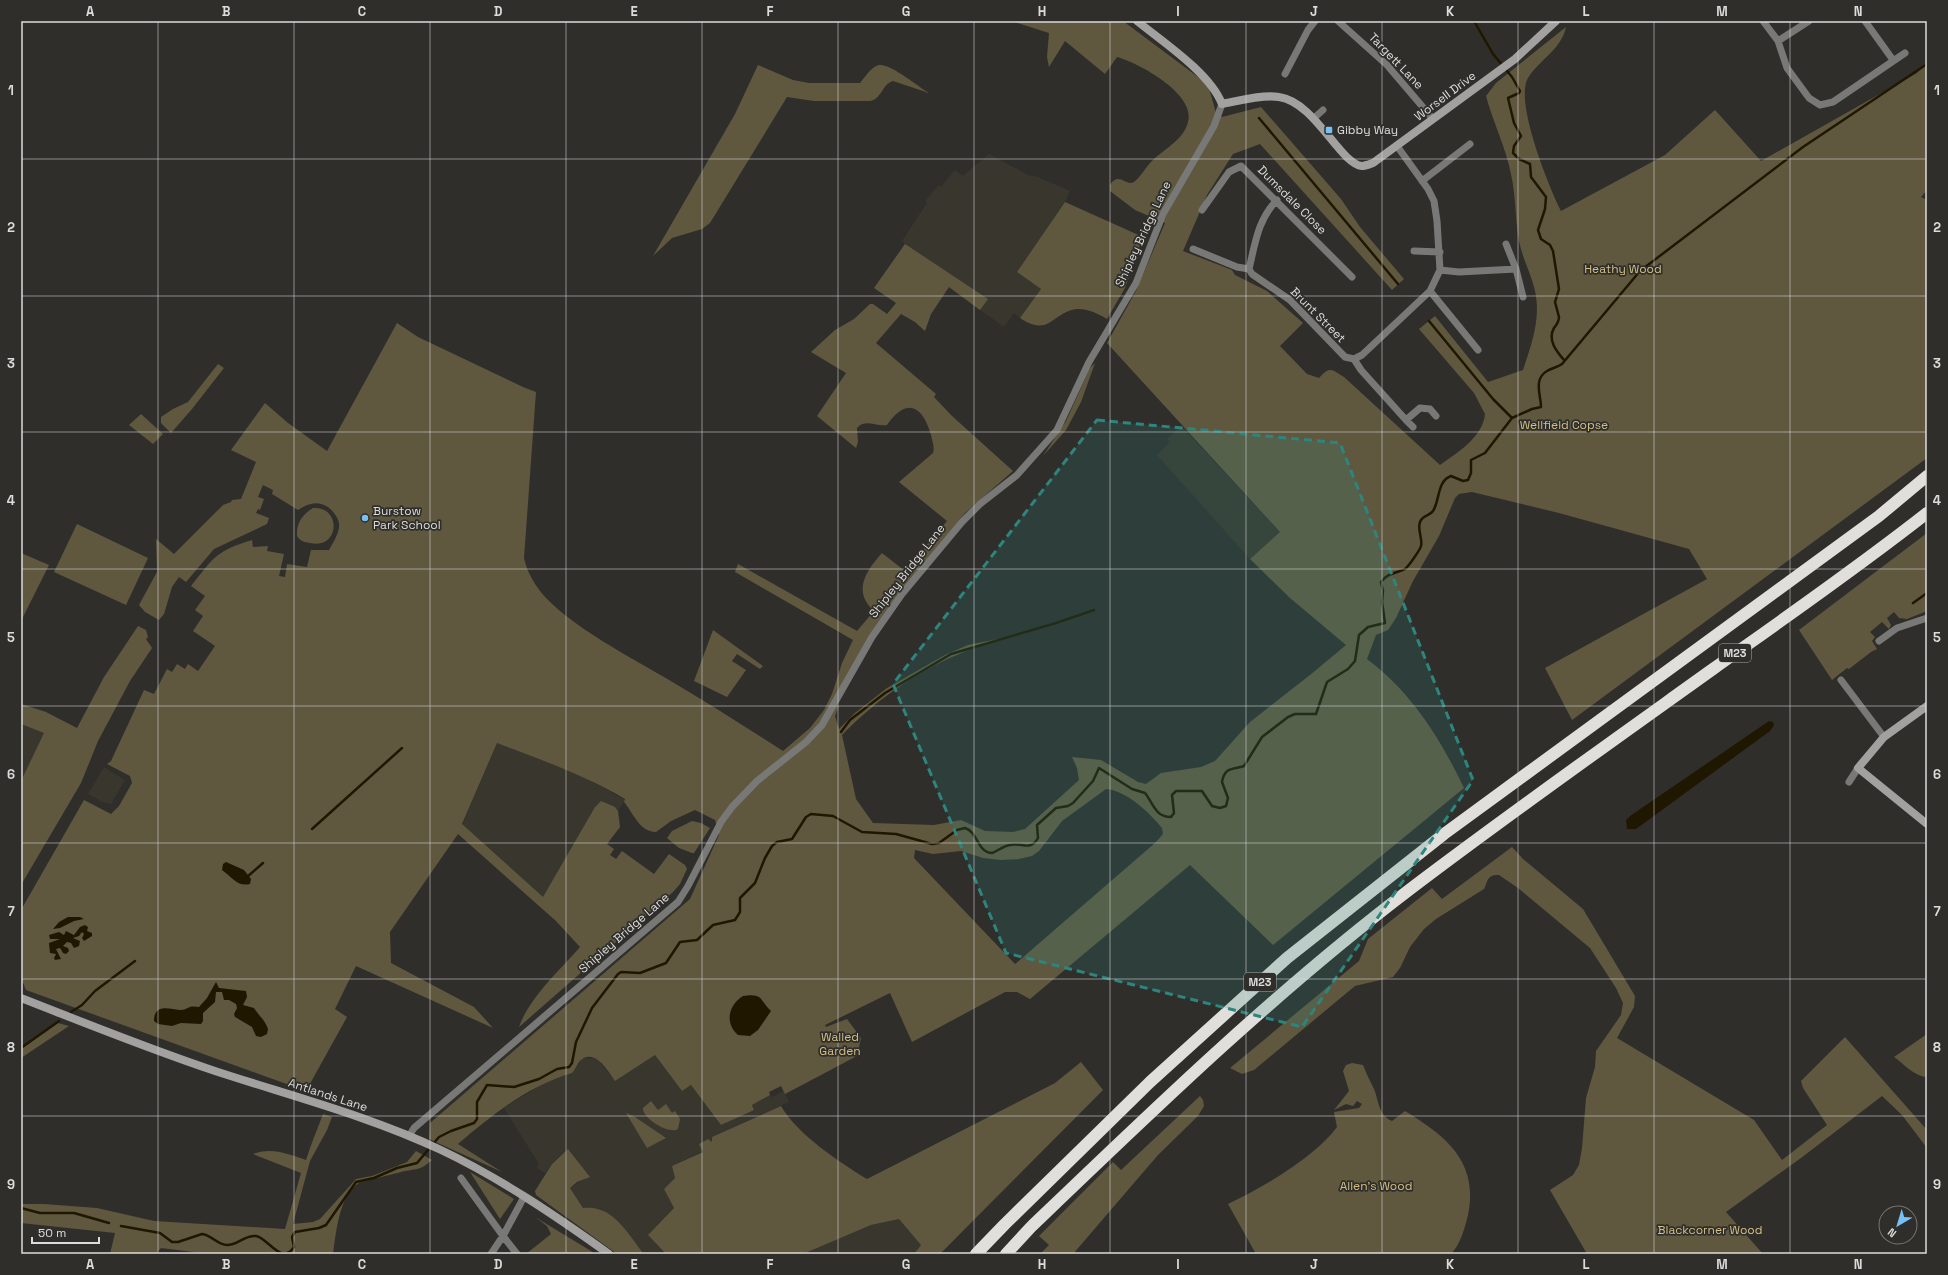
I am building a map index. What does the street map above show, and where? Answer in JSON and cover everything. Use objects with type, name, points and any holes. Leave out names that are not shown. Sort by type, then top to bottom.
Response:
[{"type":"highway","name":"M23","points":[[976,1254],[1150,1082],[1287,958],[1444,834],[1879,516],[1927,476]]},
{"type":"highway","name":"M23","points":[[1006,1254],[1037,1222],[1207,1059],[1330,953],[1407,891],[1542,791],[1869,559],[1927,513]]},
{"type":"street","points":[[1138,21],[1203,76],[1216,91],[1222,104]]},
{"type":"street","points":[[1285,74],[1308,30],[1315,21]]},
{"type":"street","name":"Targett Lane","points":[[1338,21],[1387,65],[1433,119]]},
{"type":"street","name":"Worsell Drive","points":[[1222,104],[1279,97],[1292,101],[1314,118],[1353,162],[1362,166],[1373,163],[1515,59],[1556,21]]},
{"type":"street","points":[[1763,21],[1778,41],[1787,68],[1809,98],[1820,105],[1833,102],[1905,52]]},
{"type":"street","points":[[1778,41],[1809,21]]},
{"type":"street","points":[[1864,21],[1893,60]]},
{"type":"street","name":"Shipley Bridge Lane","points":[[410,1136],[419,1124],[678,902],[688,886],[721,822],[732,807],[757,781],[801,746],[822,725],[880,624],[905,589],[965,518],[1017,475],[1054,434],[1093,355],[1136,283],[1163,214],[1214,126],[1222,104]]},
{"type":"street","points":[[1314,118],[1324,110]]},
{"type":"street","points":[[1422,181],[1470,144]]},
{"type":"street","points":[[1397,146],[1431,195],[1435,207],[1440,252],[1440,270],[1430,290],[1362,355],[1354,359],[1361,370],[1413,427]]},
{"type":"street","name":"Dumsdale Close","points":[[1202,210],[1229,172],[1241,166],[1277,200],[1352,277]]},
{"type":"street","points":[[1250,269],[1258,229],[1270,207],[1277,200]]},
{"type":"street","points":[[1506,244],[1516,269],[1523,298]]},
{"type":"street","name":"Brunt Street","points":[[1193,249],[1237,267],[1250,269],[1252,274],[1273,287],[1295,304],[1345,357],[1354,359]]},
{"type":"street","points":[[1414,252],[1440,252]]},
{"type":"street","points":[[1440,270],[1459,272],[1516,269]]},
{"type":"street","points":[[1430,290],[1478,350]]},
{"type":"street","points":[[1406,420],[1420,408],[1430,409],[1436,416]]},
{"type":"street","points":[[1879,642],[1897,628],[1927,618]]},
{"type":"street","points":[[1841,680],[1884,738]]},
{"type":"street","points":[[1849,782],[1858,768],[1884,738],[1927,707]]},
{"type":"street","points":[[1858,768],[1927,824]]},
{"type":"street","name":"Antlands Lane","points":[[21,998],[169,1056],[410,1136],[496,1179],[609,1254]]},
{"type":"street","points":[[461,1178],[517,1254]]},
{"type":"street","points":[[491,1254],[503,1236],[524,1197]]},
{"type":"highlighted area","points":[[1097,420],[1340,443],[1473,780],[1302,1027],[1006,953],[893,684]]},
{"type":"shaded area","points":[[989,154],[1028,175],[1038,177],[1070,191],[1065,202],[1017,272],[1041,289],[1020,318],[1014,313],[1004,327],[922,268],[874,288],[905,244],[902,241],[927,203],[925,201],[939,185],[941,187],[955,170],[963,176]]},
{"type":"shaded area","points":[[1181,426],[1280,532],[1250,559],[1157,455],[1170,442],[1167,439]]},
{"type":"shaded area","points":[[1769,721],[1773,722],[1774,725],[1770,731],[1636,829],[1627,829],[1626,820],[1630,816]]},
{"type":"shaded area","points":[[21,724],[45,733],[21,781]]},
{"type":"shaded area","points":[[497,743],[581,775],[625,800],[618,811],[617,809],[597,804],[540,904],[461,828]]},
{"type":"shaded area","points":[[104,767],[125,780],[111,804],[103,802],[88,794]]},
{"type":"shaded area","points":[[226,862],[244,870],[251,879],[250,884],[245,885],[238,883],[222,870],[223,864]]},
{"type":"shaded area","points":[[68,917],[80,917],[84,919],[53,929],[59,922]]},
{"type":"shaded area","points":[[85,925],[88,927],[87,931],[92,933],[92,936],[84,941],[82,938],[84,934],[82,932],[79,936],[73,938],[80,941],[79,946],[74,948],[71,943],[67,942],[63,946],[68,948],[69,951],[66,954],[63,953],[60,948],[56,949],[61,959],[55,960],[54,958],[56,954],[50,953],[49,943],[60,939],[50,939],[49,935],[59,932],[64,935],[66,931],[74,935],[80,927]]},
{"type":"shaded area","points":[[216,982],[219,988],[246,991],[247,997],[243,1005],[254,1008],[267,1026],[267,1034],[261,1037],[256,1036],[252,1027],[235,1017],[234,1014],[237,1008],[236,1004],[229,1000],[224,1000],[222,992],[216,992],[215,1002],[203,1013],[203,1021],[201,1024],[181,1023],[172,1026],[158,1024],[154,1021],[157,1011],[160,1009],[168,1008],[181,1010],[191,1007],[199,1007],[207,998]]},
{"type":"shaded area","points":[[750,995],[760,998],[771,1011],[758,1030],[750,1036],[738,1035],[731,1025],[730,1014],[734,1004],[743,996]]},
{"type":"shaded area","points":[[655,1055],[682,1091],[691,1085],[721,1125],[754,1109],[752,1105],[770,1095],[772,1097],[784,1091],[789,1102],[712,1137],[712,1142],[708,1139],[699,1144],[703,1151],[672,1166],[675,1178],[664,1189],[674,1208],[648,1235],[666,1254],[644,1254],[617,1220],[600,1210],[583,1208],[570,1188],[589,1176],[568,1149],[554,1161],[545,1173],[537,1168],[539,1164],[504,1108],[549,1080],[572,1073],[582,1059],[593,1058],[598,1060],[615,1081]]},
{"type":"shaded area","points":[[899,1219],[921,1245],[914,1254],[803,1254],[871,1225]]},
{"type":"green space","points":[[1011,21],[1123,21],[1202,80],[1209,88],[1216,113],[1222,117],[1261,107],[1341,199],[1360,227],[1404,279],[1392,290],[1260,144],[1233,154],[1207,195],[1183,251],[1232,270],[1235,275],[1267,291],[1303,323],[1280,346],[1307,374],[1319,378],[1328,370],[1331,370],[1344,377],[1440,465],[1468,444],[1480,430],[1485,414],[1474,393],[1419,329],[1435,316],[1488,382],[1523,370],[1535,329],[1537,308],[1536,298],[1534,287],[1519,241],[1511,174],[1506,154],[1486,96],[1496,83],[1566,27],[1560,42],[1528,78],[1525,89],[1529,124],[1542,164],[1561,211],[1665,155],[1715,110],[1761,161],[1917,73],[1927,61],[1927,190],[1921,197],[1927,200],[1927,458],[1572,720],[1545,668],[1707,579],[1689,549],[1559,513],[1472,492],[1459,494],[1455,498],[1439,536],[1413,581],[1396,618],[1388,630],[1376,635],[1367,659],[1398,686],[1411,702],[1435,734],[1464,788],[1273,945],[1190,865],[1030,999],[1017,992],[1005,992],[912,1042],[890,993],[825,1025],[826,1027],[847,1019],[861,1038],[857,1056],[785,1094],[781,1086],[769,1092],[770,1095],[752,1105],[754,1110],[721,1125],[691,1085],[682,1091],[655,1055],[615,1081],[601,1063],[591,1057],[586,1057],[580,1061],[572,1073],[540,1086],[511,1102],[458,1144],[502,1172],[429,1139],[430,1123],[690,899],[719,835],[715,820],[695,810],[671,821],[656,832],[645,829],[637,821],[624,802],[625,799],[610,790],[579,775],[497,743],[462,824],[543,897],[595,807],[601,801],[615,807],[618,811],[620,827],[607,844],[614,849],[610,855],[616,859],[622,851],[654,874],[669,854],[685,865],[687,869],[680,884],[673,892],[519,1027],[537,995],[580,947],[556,921],[458,834],[390,932],[391,963],[474,1007],[493,1028],[356,966],[335,1009],[347,1017],[306,1091],[26,990],[21,978],[21,910],[84,800],[111,814],[119,806],[132,783],[130,776],[107,764],[111,761],[144,690],[154,694],[167,669],[172,672],[177,664],[185,669],[188,664],[198,671],[215,646],[193,631],[203,616],[195,610],[205,596],[191,586],[205,568],[217,556],[231,548],[252,540],[253,547],[268,546],[267,551],[284,554],[279,576],[285,577],[287,564],[307,567],[311,550],[329,550],[338,533],[339,523],[334,513],[322,504],[317,503],[308,505],[298,510],[272,494],[273,490],[263,485],[258,497],[264,499],[260,510],[258,509],[256,513],[269,518],[267,524],[214,549],[186,582],[179,577],[172,587],[164,614],[159,620],[145,612],[139,605],[157,572],[156,539],[174,554],[223,505],[231,502],[232,500],[241,499],[256,462],[231,450],[265,403],[288,423],[327,451],[397,323],[418,337],[536,392],[524,558],[532,580],[546,598],[572,620],[602,641],[694,695],[783,751],[810,728],[824,710],[832,694],[842,663],[853,640],[735,572],[738,564],[857,631],[874,611],[867,604],[863,589],[867,574],[876,560],[882,553],[905,571],[947,521],[899,482],[934,451],[931,435],[923,417],[913,408],[907,408],[894,416],[887,425],[867,423],[860,425],[857,428],[858,442],[856,448],[817,416],[846,373],[811,352],[835,330],[854,319],[870,304],[873,304],[887,314],[896,303],[874,288],[905,244],[988,299],[980,310],[949,287],[931,314],[925,331],[915,322],[901,314],[876,343],[936,394],[934,397],[952,416],[1013,471],[965,513],[897,596],[833,703],[839,706],[835,716],[839,729],[855,713],[887,688],[945,655],[968,645],[1018,635],[965,652],[941,662],[910,679],[867,711],[842,735],[856,799],[873,823],[934,825],[961,820],[985,831],[1013,832],[1025,829],[1079,780],[1077,768],[1072,757],[1101,760],[1138,782],[1146,784],[1161,773],[1201,767],[1215,761],[1250,722],[1346,645],[1290,598],[1250,559],[1280,532],[1107,343],[1136,291],[1165,223],[1135,210],[1110,191],[1110,185],[1116,179],[1131,183],[1139,178],[1151,162],[1174,143],[1183,133],[1188,122],[1188,111],[1183,101],[1175,91],[1164,81],[1127,60],[1117,57],[1105,74],[1065,41],[1049,67],[1047,57],[1049,33]],"holes":[[[1106,789],[1130,798],[1151,815],[1162,828],[1163,834],[1155,843],[1015,964],[914,858],[915,850],[933,854],[961,851],[983,858],[1001,860],[1019,859],[1032,856],[1039,851],[1062,821]]]},
{"type":"green space","points":[[758,65],[793,80],[809,83],[860,83],[873,68],[879,65],[884,65],[897,71],[929,93],[893,81],[886,85],[874,100],[870,101],[814,101],[787,97],[710,223],[702,229],[672,238],[653,256],[735,114]]},
{"type":"green space","points":[[1065,202],[1143,237],[1125,288],[1107,319],[1089,310],[1077,309],[1062,314],[1045,325],[1030,323],[1020,318],[1041,289],[1017,272]]},
{"type":"green space","points":[[1095,363],[1081,402],[1066,430],[1043,456],[1066,421],[1090,368]]},
{"type":"green space","points":[[218,364],[224,368],[171,433],[161,423],[161,417],[188,402]]},
{"type":"green space","points":[[141,414],[163,434],[153,444],[129,425]]},
{"type":"green space","points":[[313,508],[322,509],[329,514],[333,520],[334,527],[332,534],[327,540],[320,543],[304,542],[297,536],[301,519]]},
{"type":"green space","points":[[77,524],[148,558],[126,605],[54,572]]},
{"type":"green space","points":[[1927,533],[1927,611],[1907,619],[1899,618],[1894,612],[1887,618],[1891,625],[1889,629],[1882,622],[1870,632],[1875,637],[1872,641],[1877,649],[1849,669],[1847,668],[1832,680],[1799,630]]},
{"type":"green space","points":[[21,553],[49,565],[21,621]]},
{"type":"green space","points":[[138,626],[146,630],[148,637],[146,639],[152,648],[130,681],[98,741],[81,783],[21,885],[21,781],[44,733],[21,724],[21,704],[46,712],[77,728],[104,677]]},
{"type":"green space","points":[[713,630],[763,666],[760,669],[737,654],[732,661],[746,670],[727,697],[694,681]]},
{"type":"green space","points":[[692,821],[701,823],[710,828],[694,853],[679,848],[667,838],[672,831]]},
{"type":"green space","name":"Blackcorner Wood","points":[[1512,847],[1523,859],[1583,909],[1635,996],[1634,1007],[1617,1038],[1754,1120],[1782,1160],[1827,1125],[1803,1088],[1801,1081],[1845,1037],[1927,1130],[1927,1148],[1902,1115],[1882,1096],[1801,1158],[1726,1212],[1763,1254],[1587,1254],[1550,1190],[1573,1175],[1579,1165],[1582,1148],[1586,1098],[1595,1067],[1596,1051],[1621,1015],[1623,1003],[1616,988],[1590,948],[1518,888],[1499,875],[1490,877],[1484,889],[1436,919],[1424,929],[1410,947],[1400,968],[1393,977],[1355,986],[1254,1070],[1242,1074],[1230,1068],[1359,961],[1368,939],[1432,888],[1442,899]]},
{"type":"green space","points":[[58,1023],[69,1026],[21,1058],[21,1048]]},
{"type":"green space","points":[[1927,1034],[1927,1077],[1914,1073],[1894,1057]]},
{"type":"green space","points":[[1081,1062],[1103,1090],[940,1254],[914,1254],[921,1245],[899,1219],[871,1225],[803,1254],[666,1254],[648,1235],[674,1208],[664,1189],[675,1178],[672,1166],[703,1152],[699,1144],[708,1139],[712,1142],[712,1137],[781,1106],[797,1127],[808,1137],[832,1156],[867,1179],[1055,1083]]},
{"type":"green space","name":"Allen's Wood","points":[[1352,1063],[1363,1065],[1374,1089],[1381,1111],[1387,1118],[1392,1121],[1405,1111],[1420,1120],[1446,1141],[1456,1152],[1464,1165],[1469,1180],[1470,1196],[1468,1215],[1460,1241],[1451,1254],[1256,1254],[1228,1204],[1272,1181],[1315,1149],[1337,1127],[1334,1112],[1359,1108],[1362,1104],[1357,1101],[1353,1106],[1346,1104],[1334,1110],[1349,1091],[1343,1071],[1346,1065]]},
{"type":"green space","points":[[1200,1096],[1203,1100],[1204,1106],[1198,1116],[1158,1155],[1073,1254],[1040,1254],[1049,1245],[1039,1236],[1113,1162],[1121,1170]]},
{"type":"green space","points":[[651,1101],[658,1110],[666,1104],[672,1113],[675,1111],[680,1119],[678,1129],[669,1130],[651,1121],[644,1112],[643,1108]]},
{"type":"green space","points":[[626,1113],[635,1117],[666,1138],[647,1148]]},
{"type":"green space","points":[[323,1114],[332,1117],[327,1130],[310,1161],[293,1224],[313,1222],[320,1219],[356,1179],[372,1176],[407,1162],[416,1151],[432,1160],[420,1168],[362,1182],[352,1189],[347,1196],[340,1215],[333,1254],[209,1254],[161,1248],[156,1254],[110,1254],[115,1233],[21,1223],[21,1204],[44,1204],[97,1208],[154,1221],[285,1229],[301,1173],[253,1154],[273,1151],[306,1160]]},
{"type":"green space","points":[[568,1149],[590,1177],[577,1182],[570,1188],[583,1208],[594,1208],[603,1211],[619,1222],[644,1254],[617,1254],[536,1195],[535,1191],[552,1164]]},
{"type":"green space","points":[[470,1172],[514,1199],[500,1219]]},
{"type":"green space","points":[[535,1217],[595,1254],[526,1254],[551,1234],[547,1226]]},
{"type":"waterway","points":[[1474,21],[1493,54],[1512,77],[1520,91],[1519,93],[1508,98],[1514,123],[1521,136],[1514,146],[1513,153],[1519,159],[1530,164],[1531,177],[1546,197],[1545,209],[1538,230],[1541,239],[1550,245],[1553,251],[1559,289],[1555,302],[1559,317],[1558,322],[1552,332],[1552,341],[1558,353],[1564,360]]},
{"type":"waterway","points":[[121,1226],[160,1233],[172,1242],[178,1242],[202,1234],[209,1236],[223,1245],[231,1245],[248,1237],[256,1236],[280,1252],[285,1254],[289,1252],[294,1247],[292,1237],[295,1232],[319,1228],[326,1225],[356,1182],[374,1178],[397,1168],[417,1163],[439,1137],[474,1123],[477,1119],[477,1102],[487,1085],[514,1087],[539,1079],[557,1069],[569,1067],[572,1063],[576,1042],[592,1008],[618,974],[621,972],[640,973],[666,963],[680,942],[697,940],[713,925],[735,920],[740,912],[740,898],[755,883],[765,858],[772,846],[777,842],[792,839],[806,817],[811,814],[833,816],[862,832],[896,834],[932,844],[939,843],[957,830],[965,828],[973,833],[983,849],[992,853],[1003,847],[1014,844],[1026,846],[1032,845],[1038,838],[1037,825],[1056,808],[1068,806],[1073,803],[1093,781],[1099,768],[1132,789],[1145,793],[1155,809],[1161,815],[1171,817],[1174,813],[1172,795],[1176,791],[1202,791],[1212,806],[1220,808],[1226,806],[1228,798],[1222,782],[1225,773],[1244,766],[1262,737],[1288,717],[1295,714],[1316,714],[1327,682],[1348,669],[1355,661],[1359,635],[1368,627],[1385,623],[1381,582],[1389,575],[1405,569],[1418,551],[1421,546],[1419,528],[1420,522],[1422,518],[1433,511],[1441,486],[1446,478],[1451,476],[1463,481],[1468,480],[1471,473],[1471,460],[1485,453],[1512,418],[1532,409],[1541,407],[1539,388],[1540,378],[1549,370],[1562,364],[1640,271],[1803,147],[1927,64]]},
{"type":"waterway","points":[[1259,118],[1398,284]]},
{"type":"waterway","points":[[1429,321],[1493,399],[1512,418]]},
{"type":"waterway","points":[[1913,603],[1927,593]]},
{"type":"waterway","points":[[841,732],[850,720],[885,693],[951,654],[1056,623],[1094,610]]},
{"type":"waterway","points":[[312,829],[402,748]]},
{"type":"waterway","points":[[247,877],[263,863]]},
{"type":"waterway","points":[[71,1012],[82,1005],[95,991],[135,961]]},
{"type":"waterway","points":[[21,1048],[59,1021]]},
{"type":"waterway","points":[[21,1208],[40,1213],[74,1213],[109,1223]]},
{"type":"place","name":"Gibby Way","points":[[1329,130]]},
{"type":"place","name":"Burstow Park School","points":[[365,518]]},
{"type":"park label","name":"Heathy Wood","points":[[1623,269]]},
{"type":"park label","name":"Wellfield Copse","points":[[1564,425]]},
{"type":"park label","name":"Walled Garden","points":[[840,1044]]}]
